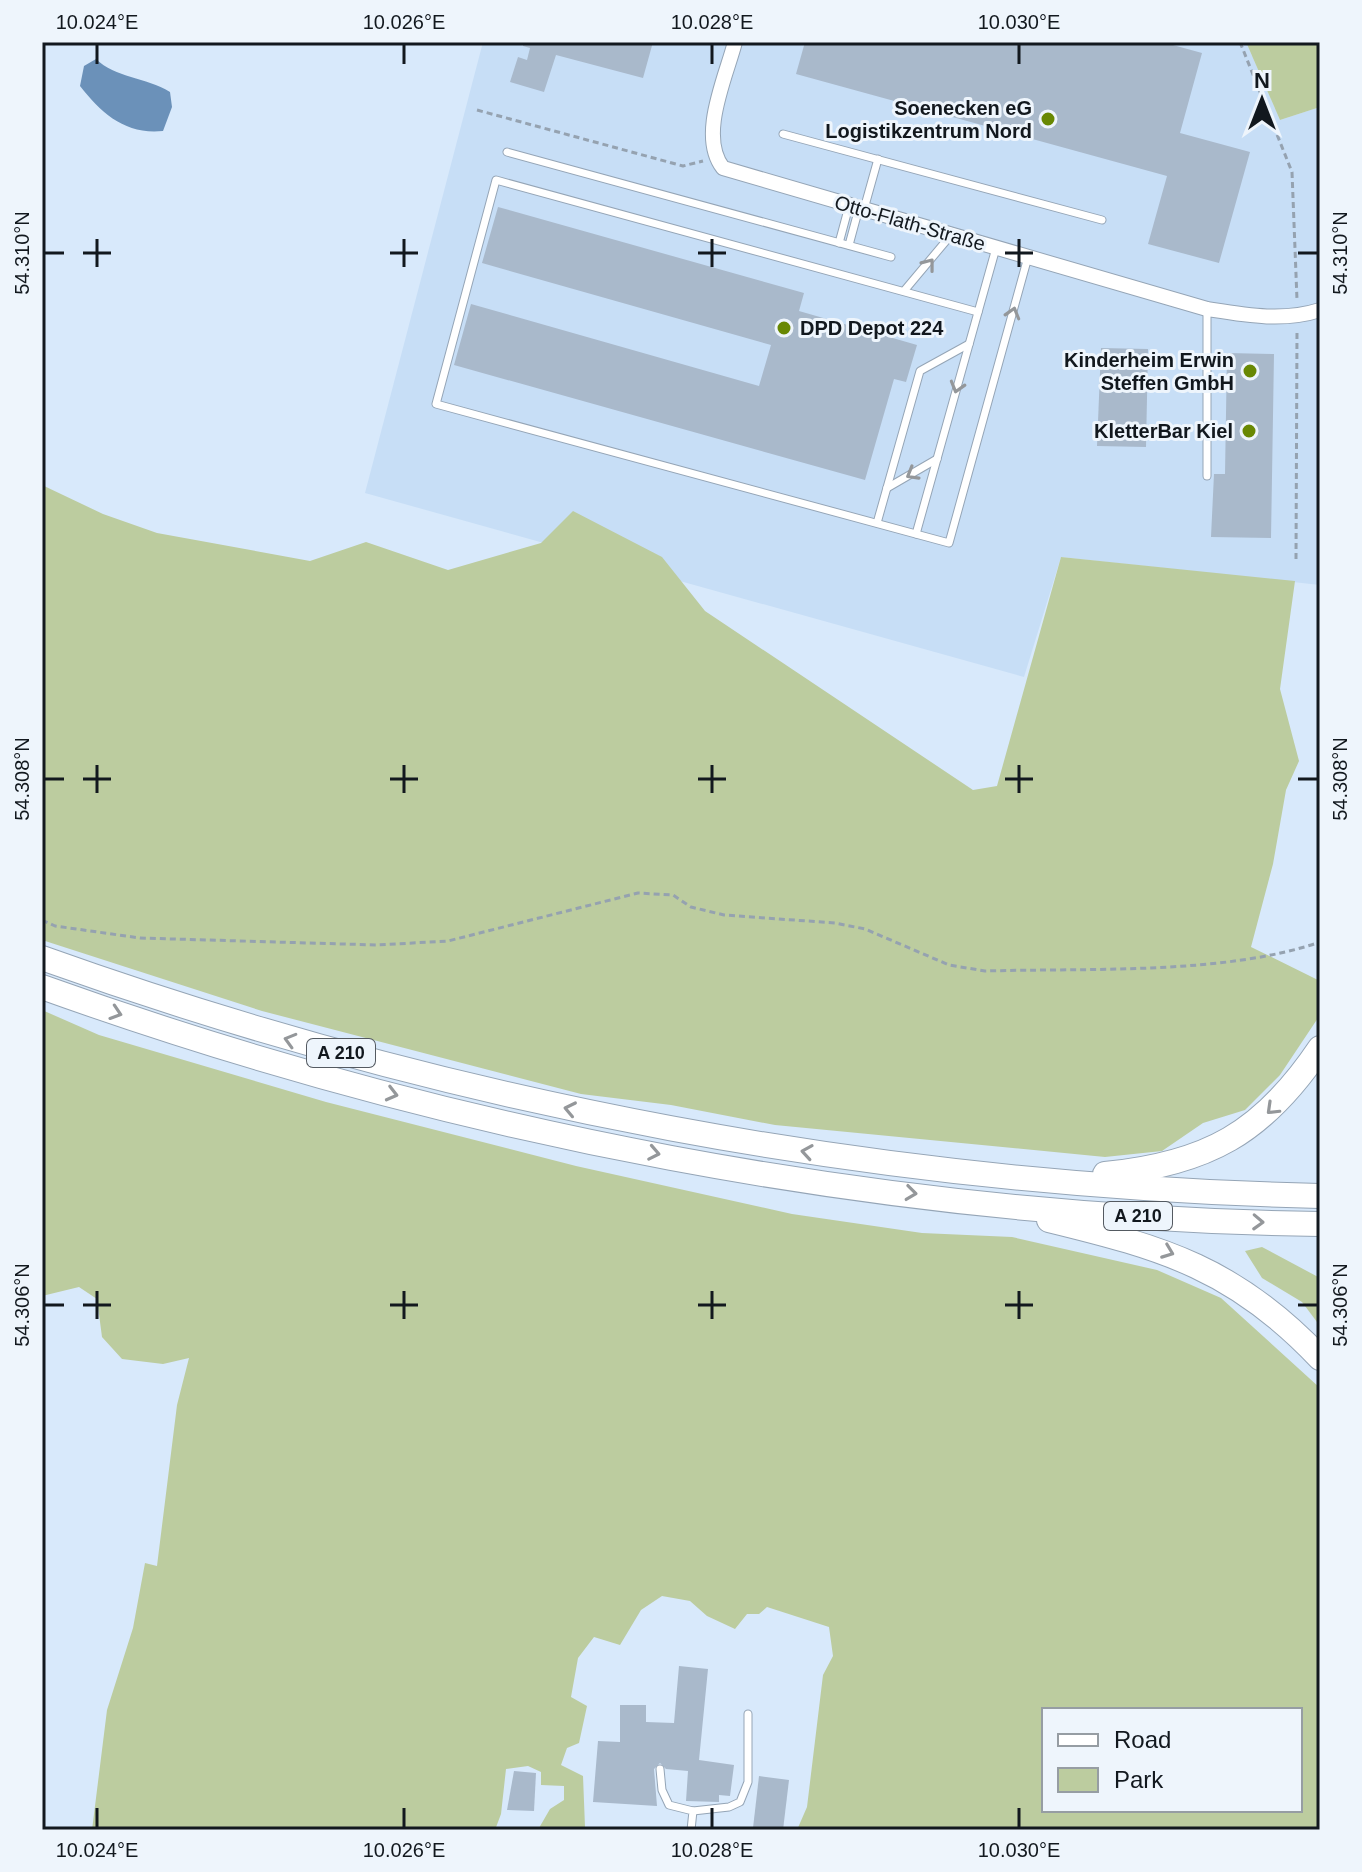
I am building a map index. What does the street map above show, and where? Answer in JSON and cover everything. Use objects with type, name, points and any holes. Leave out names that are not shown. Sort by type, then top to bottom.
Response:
[{"type":"highway","name":"A 210","points":[[42,958],[289,1039],[521,1099],[743,1142],[854,1160],[1023,1179],[1320,1196]]},
{"type":"highway","name":"A 210","points":[[42,987],[274,1062],[497,1120],[745,1170],[957,1198],[1137,1216],[1320,1224]]},
{"type":"highway","points":[[1023,1179],[1159,1168],[1220,1147],[1278,1104],[1320,1048]]},
{"type":"highway","points":[[957,1198],[1147,1244],[1198,1264],[1252,1296],[1320,1358]]},
{"type":"street","points":[[715,157],[716,114],[735,42]]},
{"type":"street","name":"Otto-Flath-Straße","points":[[715,157],[723,168],[745,177],[1207,309],[1247,316],[1297,316],[1320,310]]},
{"type":"lane","points":[[783,134],[1102,220]]},
{"type":"lane","points":[[507,152],[891,257]]},
{"type":"lane","points":[[839,243],[878,159]]},
{"type":"lane","points":[[978,312],[496,180],[436,404],[949,543],[1028,257]]},
{"type":"lane","points":[[849,245],[857,208]]},
{"type":"lane","points":[[904,291],[951,235]]},
{"type":"lane","points":[[916,534],[996,248]]},
{"type":"lane","points":[[1207,309],[1207,476]]},
{"type":"lane","points":[[877,523],[920,371],[969,344]]},
{"type":"lane","points":[[887,488],[937,459]]},
{"type":"lane","points":[[660,1769],[662,1790],[669,1805],[693,1811],[729,1807],[740,1802],[748,1782],[748,1714]]},
{"type":"lane","points":[[691,1830],[693,1811]]},
{"type":"path","points":[[1240,42],[1292,172],[1297,316],[1296,559]]},
{"type":"path","points":[[477,110],[683,166],[715,157]]},
{"type":"path","points":[[42,920],[55,926],[140,938],[377,945],[448,941],[638,893],[673,895],[691,907],[724,915],[835,923],[865,929],[949,965],[985,971],[1213,962],[1286,954],[1320,942]]},
{"type":"shaded area","points":[[483,42],[1246,42],[1280,120],[1320,107],[1320,585],[1061,557],[1024,677],[365,493]]},
{"type":"green space","points":[[1246,42],[1320,42],[1320,107],[1280,120]]},
{"type":"green space","points":[[42,485],[103,514],[157,533],[310,561],[366,542],[448,570],[541,543],[573,511],[662,557],[705,611],[973,790],[997,786],[1061,557],[1295,581],[1280,689],[1299,761],[1286,790],[1273,864],[1251,947],[1320,981],[1320,1015],[1280,1075],[1245,1110],[1203,1123],[1162,1151],[1105,1157],[775,1125],[671,1105],[581,1094],[262,1011],[42,940]]},
{"type":"green space","points":[[42,1010],[99,1035],[326,1102],[576,1166],[792,1214],[922,1233],[1012,1237],[1157,1270],[1221,1298],[1320,1388],[1320,1830],[797,1830],[807,1807],[823,1675],[833,1656],[829,1627],[767,1607],[759,1614],[747,1614],[735,1629],[707,1616],[690,1601],[662,1596],[641,1610],[620,1645],[594,1637],[578,1658],[571,1697],[587,1706],[579,1743],[567,1748],[561,1765],[583,1776],[585,1827],[539,1828],[550,1809],[564,1800],[564,1786],[541,1785],[541,1772],[528,1766],[506,1769],[501,1814],[495,1830],[92,1830],[107,1710],[133,1628],[145,1563],[157,1566],[177,1405],[189,1358],[163,1364],[122,1359],[102,1337],[97,1299],[79,1287],[42,1296]]},
{"type":"green space","points":[[1262,1247],[1320,1278],[1320,1326],[1302,1302],[1262,1278],[1245,1251]]},
{"type":"water","points":[[96,59],[112,70],[170,92],[172,107],[163,131],[126,126],[106,114],[88,96],[80,86],[84,66]]},
{"type":"building","points":[[523,42],[653,42],[643,78],[556,55],[544,92],[510,82],[518,57],[527,60],[530,48],[523,46]]},
{"type":"building","name":"Soenecken eG Logistikzentrum Nord","points":[[805,42],[1162,42],[1202,53],[1180,133],[1250,152],[1219,263],[1148,244],[1167,176],[796,74]]},
{"type":"building","name":"DPD Depot 224","points":[[498,207],[804,293],[799,311],[917,345],[906,382],[894,379],[865,480],[454,365],[471,304],[759,386],[771,345],[482,263]]},
{"type":"building","points":[[1101,348],[1148,349],[1146,447],[1097,446]]},
{"type":"building","name":"KletterBar Kiel","points":[[1227,353],[1274,354],[1271,538],[1211,537],[1214,474],[1225,474]]},
{"type":"building","points":[[679,1666],[708,1669],[699,1760],[734,1765],[730,1796],[719,1795],[719,1802],[686,1801],[688,1771],[666,1769],[660,1763],[654,1769],[657,1806],[593,1802],[598,1741],[620,1742],[620,1705],[646,1705],[646,1722],[674,1723]]},
{"type":"building","points":[[514,1771],[536,1773],[534,1811],[507,1810]]},
{"type":"building","points":[[759,1776],[789,1780],[783,1830],[753,1828]]},
{"type":"place","name":"Soenecken eG Logistikzentrum Nord","points":[[1048,119]]},
{"type":"place","name":"DPD Depot 224","points":[[784,328]]},
{"type":"place","name":"Kinderheim Erwin Steffen GmbH","points":[[1250,371]]},
{"type":"place","name":"KletterBar Kiel","points":[[1249,431]]}]
